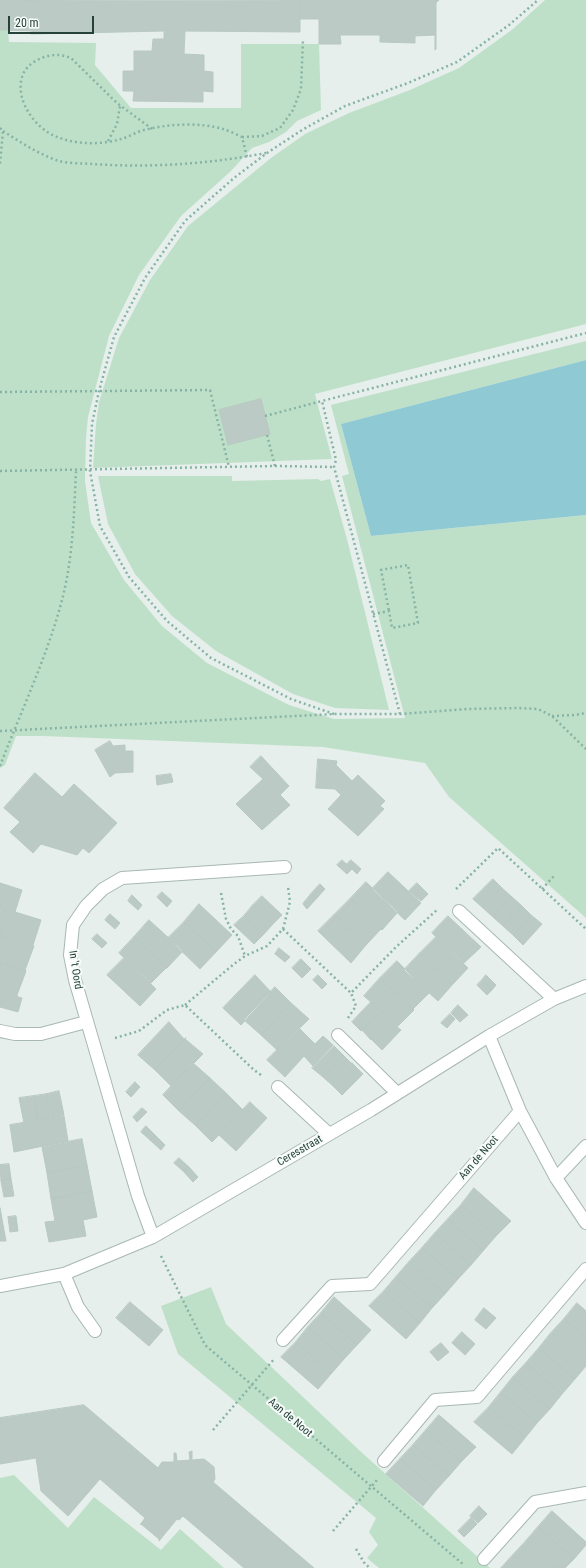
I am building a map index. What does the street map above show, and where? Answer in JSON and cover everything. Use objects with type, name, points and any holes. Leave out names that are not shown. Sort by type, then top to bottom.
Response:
[{"type":"street","name":"In 't Oord","points":[[152,1237],[138,1196],[75,980],[70,955],[73,925],[86,906],[103,889],[122,878],[285,867]]},
{"type":"street","points":[[459,911],[554,999]]},
{"type":"street","name":"Ceresstraat","points":[[0,1286],[64,1274],[152,1237],[329,1134],[489,1036],[554,999],[586,986]]},
{"type":"street","points":[[0,1031],[15,1034],[40,1034],[86,1022]]},
{"type":"street","points":[[338,1035],[397,1093]]},
{"type":"street","points":[[489,1036],[520,1111],[556,1178],[586,1223]]},
{"type":"street","points":[[278,1086],[329,1134]]},
{"type":"street","name":"Aan de Noot","points":[[283,1340],[332,1286],[370,1284],[520,1111]]},
{"type":"street","points":[[556,1178],[586,1146]]},
{"type":"street","points":[[384,1461],[435,1400],[477,1397],[586,1269]]},
{"type":"street","points":[[64,1274],[78,1307],[95,1331]]},
{"type":"street","points":[[484,1559],[535,1502],[586,1493]]},
{"type":"path","points":[[334,714],[291,699],[211,658],[167,620],[129,577],[100,526],[90,471],[92,424],[99,391],[114,337],[145,278],[185,221],[234,178],[267,153],[302,130],[345,106],[408,84],[457,62],[509,25],[538,0]]},
{"type":"path","points":[[152,129],[120,106],[72,59],[66,55],[56,54],[42,57],[29,67],[22,77],[21,92],[26,109],[36,124],[55,136],[76,142],[121,139],[145,130],[184,125],[201,125],[222,129],[242,137],[262,136],[280,128],[293,110],[301,89],[303,39]]},
{"type":"path","points":[[108,141],[117,124],[120,106]]},
{"type":"path","points":[[0,128],[25,146],[58,161],[111,165],[153,166],[225,160],[267,153]]},
{"type":"path","points":[[0,164],[3,131]]},
{"type":"path","points":[[242,137],[247,156]]},
{"type":"path","points":[[265,416],[586,333]]},
{"type":"path","points":[[0,392],[210,390],[221,427],[228,467]]},
{"type":"path","points":[[322,401],[336,460],[334,467],[400,714]]},
{"type":"path","points":[[267,435],[275,466]]},
{"type":"path","points":[[0,471],[90,471],[275,466],[334,467]]},
{"type":"path","points":[[0,766],[34,685],[62,600],[73,543],[76,470]]},
{"type":"path","points":[[408,565],[418,623],[392,628],[389,611],[381,570],[408,565]]},
{"type":"path","points":[[373,614],[389,611]]},
{"type":"path","points":[[0,731],[334,714],[400,714],[518,708],[538,709],[552,716],[586,749]]},
{"type":"path","points":[[552,716],[586,713]]},
{"type":"path","points":[[452,894],[498,848],[586,929]]},
{"type":"path","points":[[217,871],[226,919],[238,936],[245,956]]},
{"type":"path","points":[[542,889],[554,876]]},
{"type":"path","points":[[93,1045],[138,1031],[167,1010],[185,1005],[245,956],[267,946],[283,929],[290,902]]},
{"type":"path","points":[[283,929],[351,993],[396,947],[442,905]]},
{"type":"path","points":[[185,1005],[254,1070],[278,1086]]},
{"type":"path","name":"Aan de Noot","points":[[152,1237],[205,1345],[467,1568]]},
{"type":"path","points":[[213,1430],[278,1354]]},
{"type":"path","points":[[333,1531],[372,1486]]},
{"type":"path","points":[[356,1549],[365,1564],[370,1568]]},
{"type":"green space","points":[[545,0],[586,0],[586,324],[315,394],[332,459],[93,468],[99,402],[119,338],[150,280],[188,226],[271,158],[305,134],[349,113],[410,90],[459,68],[513,29]]},
{"type":"green space","points":[[0,30],[8,31],[9,42],[96,43],[95,65],[131,108],[241,108],[241,44],[319,44],[321,110],[297,121],[286,132],[269,142],[252,148],[231,171],[181,216],[139,275],[109,336],[88,417],[85,481],[91,523],[124,580],[162,626],[207,663],[289,705],[334,719],[405,718],[342,476],[349,474],[331,405],[586,341],[586,360],[341,424],[371,536],[586,515],[586,918],[449,797],[425,763],[323,747],[16,736],[5,765],[0,768]]},
{"type":"green space","points":[[98,476],[232,476],[232,481],[318,479],[321,481],[330,479],[347,539],[389,710],[335,708],[293,694],[216,651],[172,616],[135,574],[108,524]]},
{"type":"green space","points":[[211,1287],[226,1324],[359,1450],[490,1568],[379,1568],[367,1558],[378,1545],[369,1532],[376,1518],[178,1354],[161,1306]]},
{"type":"green space","points":[[14,1475],[68,1528],[94,1497],[161,1550],[180,1529],[224,1568],[0,1568],[0,1478]]},
{"type":"water","points":[[586,360],[586,515],[371,536],[341,424]]},
{"type":"building","points":[[300,0],[300,32],[185,31],[184,54],[204,55],[204,71],[213,72],[213,92],[203,91],[203,102],[133,101],[134,91],[123,91],[123,71],[134,71],[134,51],[152,51],[153,39],[164,39],[164,31],[31,34],[32,31],[0,30],[0,1]]},
{"type":"building","points":[[300,0],[439,0],[436,3],[436,49],[435,50],[435,35],[415,36],[415,43],[380,42],[380,35],[340,35],[341,44],[319,44],[319,19],[300,19]]},
{"type":"building","points":[[261,399],[270,434],[228,445],[219,410]]},
{"type":"building","points":[[110,741],[113,746],[125,745],[125,751],[133,751],[133,772],[115,773],[110,777],[95,750]]},
{"type":"building","points":[[261,756],[289,786],[280,795],[290,805],[262,830],[236,804],[263,779],[250,767]]},
{"type":"building","points":[[318,759],[337,761],[336,765],[352,781],[358,775],[385,801],[380,806],[384,809],[358,836],[328,809],[341,795],[335,789],[316,788]]},
{"type":"building","points":[[35,773],[62,797],[74,784],[117,823],[89,853],[83,848],[77,855],[41,844],[33,853],[10,832],[20,822],[4,808]]},
{"type":"building","points":[[171,774],[173,782],[157,785],[156,776]]},
{"type":"building","points":[[342,860],[352,869],[347,874],[337,865]]},
{"type":"building","points":[[351,860],[361,869],[357,874],[347,864]]},
{"type":"building","points":[[388,872],[421,903],[405,920],[372,889]]},
{"type":"building","points":[[493,879],[502,888],[483,908],[473,899]]},
{"type":"building","points":[[366,882],[398,912],[382,930],[350,899]]},
{"type":"building","points":[[0,883],[22,890],[15,912],[41,920],[33,945],[0,935]]},
{"type":"building","points":[[417,883],[428,894],[421,901],[409,891]]},
{"type":"building","points":[[320,884],[325,889],[316,899],[311,894]]},
{"type":"building","points":[[502,888],[512,897],[493,917],[483,908]]},
{"type":"building","points":[[162,892],[172,901],[167,907],[157,897]]},
{"type":"building","points":[[311,894],[316,899],[307,909],[303,904]]},
{"type":"building","points":[[132,895],[142,905],[138,910],[128,901]]},
{"type":"building","points":[[262,896],[282,915],[273,924],[253,905]]},
{"type":"building","points":[[512,897],[522,906],[503,926],[493,917]]},
{"type":"building","points":[[350,899],[381,929],[366,945],[334,915]]},
{"type":"building","points":[[199,904],[232,935],[216,952],[184,922]]},
{"type":"building","points":[[253,905],[273,924],[263,935],[244,916]]},
{"type":"building","points":[[522,906],[531,915],[513,935],[503,926]]},
{"type":"building","points":[[110,914],[120,923],[115,929],[105,920]]},
{"type":"building","points":[[334,915],[366,945],[351,963],[318,931]]},
{"type":"building","points":[[531,915],[542,924],[523,945],[513,935]]},
{"type":"building","points":[[244,916],[263,935],[254,944],[234,925]]},
{"type":"building","points":[[448,916],[481,947],[464,963],[432,933]]},
{"type":"building","points":[[149,920],[183,951],[167,968],[134,937]]},
{"type":"building","points":[[184,922],[216,952],[200,969],[168,938]]},
{"type":"building","points":[[97,934],[107,943],[102,948],[92,939]]},
{"type":"building","points":[[0,935],[34,946],[25,970],[26,971],[0,963]]},
{"type":"building","points":[[134,937],[167,968],[151,983],[119,953]]},
{"type":"building","points":[[436,937],[468,968],[453,984],[420,953]]},
{"type":"building","points":[[279,948],[290,957],[285,962],[275,954]]},
{"type":"building","points":[[420,953],[453,984],[438,1001],[404,970]]},
{"type":"building","points":[[124,958],[156,989],[140,1006],[107,975]]},
{"type":"building","points":[[301,959],[311,969],[302,978],[292,968]]},
{"type":"building","points":[[397,961],[429,993],[413,1009],[380,978]]},
{"type":"building","points":[[0,963],[26,971],[17,995],[18,997],[22,998],[18,1012],[0,1007]]},
{"type":"building","points":[[255,975],[271,992],[241,1025],[223,1008]]},
{"type":"building","points":[[318,975],[327,984],[322,989],[313,980]]},
{"type":"building","points":[[486,975],[496,985],[492,990],[482,980]]},
{"type":"building","points":[[380,978],[414,1010],[397,1027],[401,1030],[382,1050],[372,1040],[391,1020],[364,996]]},
{"type":"building","points":[[482,980],[492,990],[487,995],[477,985]]},
{"type":"building","points":[[275,987],[291,1003],[261,1035],[244,1020]]},
{"type":"building","points":[[371,1002],[381,1011],[361,1031],[352,1022]]},
{"type":"building","points":[[291,1003],[309,1019],[277,1050],[261,1035]]},
{"type":"building","points":[[458,1005],[468,1015],[460,1022],[451,1013]]},
{"type":"building","points":[[381,1010],[391,1020],[371,1040],[362,1030]]},
{"type":"building","points":[[450,1014],[455,1019],[447,1028],[441,1023]]},
{"type":"building","points":[[169,1022],[184,1039],[186,1038],[155,1070],[138,1055]]},
{"type":"building","points":[[299,1028],[315,1044],[323,1036],[333,1045],[313,1066],[304,1056],[285,1077],[267,1060]]},
{"type":"building","points":[[185,1039],[203,1054],[171,1086],[155,1070]]},
{"type":"building","points":[[334,1046],[343,1055],[323,1077],[312,1068]]},
{"type":"building","points":[[343,1055],[352,1064],[332,1085],[323,1077]]},
{"type":"building","points":[[193,1063],[210,1078],[179,1111],[163,1095]]},
{"type":"building","points":[[352,1063],[363,1074],[342,1095],[332,1085]]},
{"type":"building","points":[[210,1078],[227,1094],[196,1126],[179,1111]]},
{"type":"building","points":[[135,1082],[140,1087],[131,1097],[126,1092]]},
{"type":"building","points":[[59,1091],[64,1115],[51,1118],[47,1094]]},
{"type":"building","points":[[47,1094],[50,1118],[38,1121],[34,1096]]},
{"type":"building","points":[[227,1094],[243,1110],[212,1142],[196,1126]]},
{"type":"building","points":[[34,1096],[38,1121],[24,1123],[19,1098]]},
{"type":"building","points":[[250,1102],[267,1118],[236,1151],[219,1135]]},
{"type":"building","points":[[142,1108],[147,1112],[137,1122],[133,1117]]},
{"type":"building","points":[[64,1116],[68,1141],[14,1152],[10,1125]]},
{"type":"building","points":[[146,1126],[156,1136],[150,1140],[141,1132]]},
{"type":"building","points":[[156,1136],[165,1145],[161,1150],[150,1140]]},
{"type":"building","points":[[82,1139],[87,1165],[47,1173],[42,1147]]},
{"type":"building","points":[[179,1158],[189,1167],[184,1172],[174,1163]]},
{"type":"building","points":[[9,1164],[11,1179],[1,1181],[0,1165]]},
{"type":"building","points":[[87,1165],[92,1191],[51,1199],[47,1173]]},
{"type":"building","points":[[189,1167],[198,1177],[193,1182],[184,1172]]},
{"type":"building","points":[[11,1179],[14,1196],[4,1197],[1,1181]]},
{"type":"building","points":[[474,1188],[511,1221],[496,1236],[461,1205]]},
{"type":"building","points":[[92,1191],[97,1217],[83,1220],[86,1236],[49,1242],[45,1222],[55,1221],[51,1199]]},
{"type":"building","points":[[461,1205],[496,1236],[483,1251],[448,1219]]},
{"type":"building","points":[[0,1208],[6,1241],[0,1241]]},
{"type":"building","points":[[16,1216],[18,1231],[10,1232],[8,1217]]},
{"type":"building","points":[[448,1219],[483,1251],[471,1265],[435,1233]]},
{"type":"building","points":[[435,1233],[471,1265],[458,1279],[422,1248]]},
{"type":"building","points":[[422,1248],[458,1279],[445,1294],[409,1262]]},
{"type":"building","points":[[409,1262],[445,1294],[432,1308],[396,1277]]},
{"type":"building","points":[[396,1277],[432,1308],[420,1323],[384,1291]]},
{"type":"building","points":[[384,1291],[420,1323],[406,1339],[369,1306]]},
{"type":"building","points":[[334,1297],[371,1330],[357,1345],[321,1313]]},
{"type":"building","points":[[130,1302],[163,1330],[149,1346],[116,1318]]},
{"type":"building","points":[[577,1303],[586,1311],[586,1338],[564,1319]]},
{"type":"building","points":[[484,1308],[496,1318],[486,1329],[475,1320]]},
{"type":"building","points":[[321,1313],[357,1345],[344,1359],[308,1327]]},
{"type":"building","points":[[564,1319],[586,1338],[586,1364],[551,1333]]},
{"type":"building","points":[[308,1327],[344,1359],[331,1374],[296,1342]]},
{"type":"building","points":[[462,1332],[475,1344],[465,1355],[452,1343]]},
{"type":"building","points":[[551,1333],[586,1364],[575,1379],[539,1348]]},
{"type":"building","points":[[296,1342],[331,1374],[318,1389],[281,1357]]},
{"type":"building","points":[[441,1343],[449,1352],[438,1361],[430,1352]]},
{"type":"building","points":[[539,1348],[575,1379],[562,1394],[526,1363]]},
{"type":"building","points":[[526,1363],[562,1394],[550,1409],[513,1377]]},
{"type":"building","points":[[513,1377],[550,1409],[537,1423],[501,1392]]},
{"type":"building","points":[[501,1392],[537,1423],[525,1438],[489,1407]]},
{"type":"building","points":[[84,1405],[158,1468],[162,1462],[174,1462],[174,1453],[176,1453],[177,1461],[190,1460],[189,1452],[192,1451],[192,1460],[204,1459],[214,1467],[215,1479],[213,1482],[314,1568],[244,1568],[183,1516],[179,1520],[177,1519],[159,1541],[159,1539],[141,1524],[140,1525],[145,1518],[100,1479],[68,1516],[41,1491],[36,1458],[0,1464],[0,1418]]},
{"type":"building","points":[[489,1407],[525,1438],[512,1454],[474,1422]]},
{"type":"building","points":[[439,1415],[476,1447],[461,1462],[426,1430]]},
{"type":"building","points":[[426,1430],[461,1462],[449,1476],[413,1445]]},
{"type":"building","points":[[413,1445],[449,1476],[436,1490],[400,1459]]},
{"type":"building","points":[[400,1459],[436,1490],[423,1506],[386,1474]]},
{"type":"building","points":[[479,1506],[487,1514],[478,1523],[470,1516]]},
{"type":"building","points":[[552,1511],[586,1542],[586,1545],[574,1559],[538,1527]]},
{"type":"building","points":[[471,1518],[477,1524],[464,1537],[458,1531]]},
{"type":"building","points":[[538,1527],[574,1559],[565,1568],[556,1568],[526,1541]]},
{"type":"building","points":[[526,1541],[556,1568],[527,1568],[513,1555]]},
{"type":"building","points":[[513,1555],[527,1568],[501,1568]]}]
